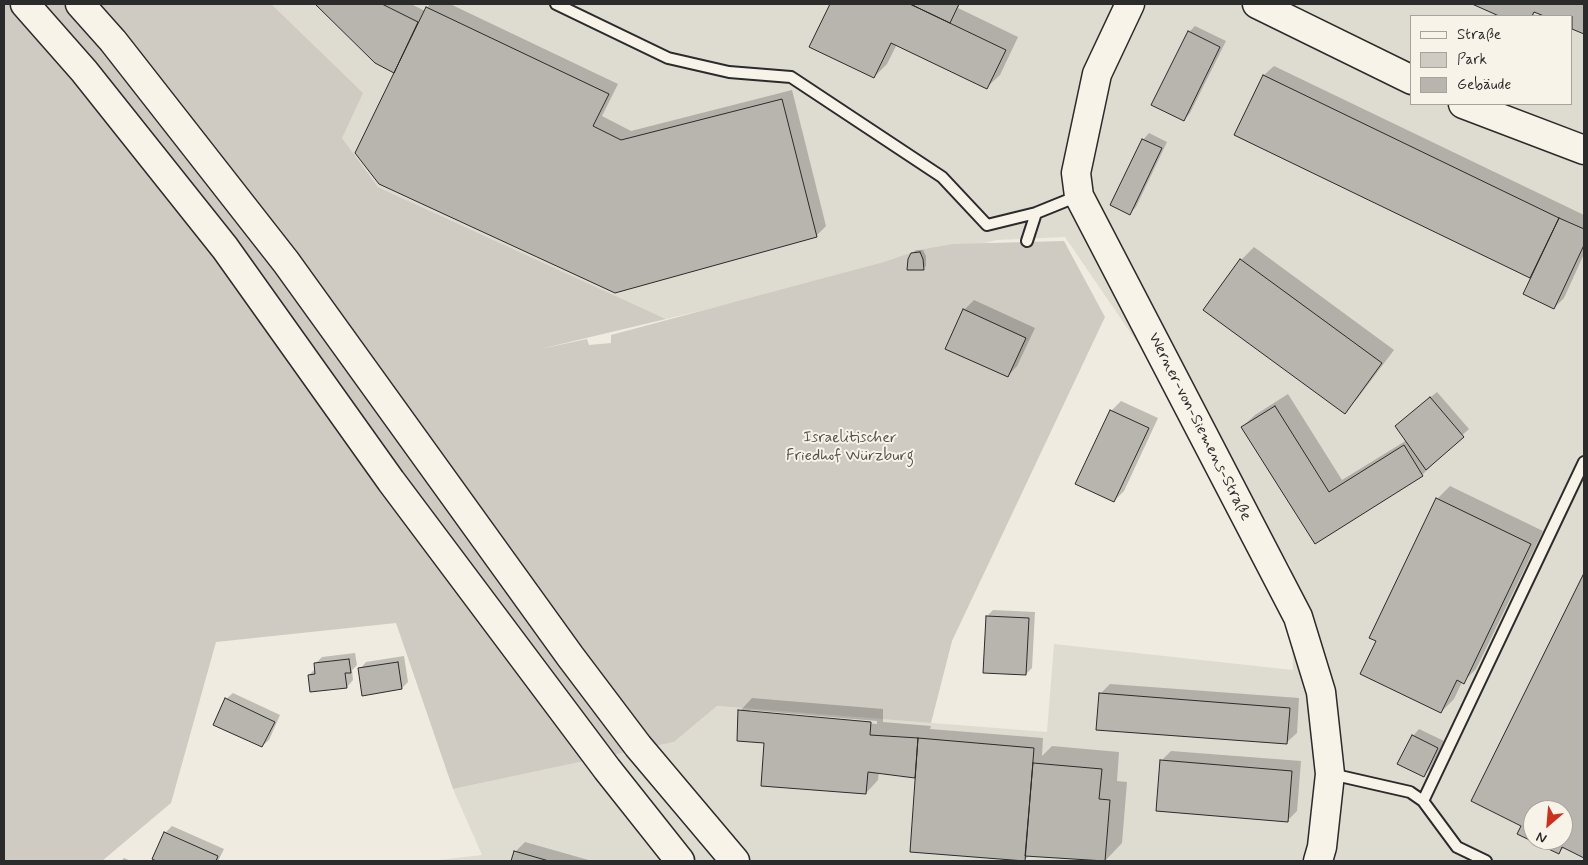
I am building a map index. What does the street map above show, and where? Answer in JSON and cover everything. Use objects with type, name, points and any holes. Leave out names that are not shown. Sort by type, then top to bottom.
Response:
[{"type":"main road","points":[[25,4],[84,71],[225,248],[392,481],[539,680],[680,861]]},
{"type":"main road","points":[[80,4],[113,41],[286,262],[570,656],[638,746],[735,861]]},
{"type":"main road","name":"Werner-von-Siemens-Straße","points":[[1130,4],[1097,74],[1076,173],[1079,196],[1298,617],[1320,692],[1330,774],[1322,847],[1318,861]]},
{"type":"main road","points":[[1257,4],[1410,79]]},
{"type":"main road","points":[[1465,105],[1584,150]]},
{"type":"lane","points":[[556,4],[668,58],[729,72],[791,77],[942,177],[987,225],[1036,213],[1079,196]]},
{"type":"lane","points":[[1027,242],[1036,213]]},
{"type":"lane","points":[[1422,801],[1584,462]]},
{"type":"lane","points":[[1330,774],[1410,792],[1422,801],[1457,847],[1486,861]]},
{"type":"shaded area","points":[[271,4],[1584,4],[1584,861],[430,861],[482,855],[453,789],[674,742],[717,706],[1047,732],[1054,644],[1293,670],[1291,567],[1065,237],[997,240],[666,319],[378,187],[342,138]]},
{"type":"green space","name":"Israelitischer Friedhof Würzburg","points":[[4,4],[271,4],[363,93],[342,138],[378,187],[666,319],[540,349],[587,339],[589,345],[611,343],[611,335],[884,262],[919,250],[953,244],[1064,241],[1105,317],[952,641],[931,723],[717,706],[674,742],[453,789],[396,623],[216,642],[171,803],[102,861],[4,861]]},
{"type":"building","points":[[315,4],[382,4],[418,22],[394,73],[375,63]]},
{"type":"building","points":[[830,4],[910,4],[1006,50],[987,89],[891,43],[874,78],[809,47]]},
{"type":"building","points":[[910,4],[959,4],[950,23]]},
{"type":"building","points":[[1472,4],[1584,4],[1584,34],[1573,29],[1573,15],[1542,15],[1534,12],[1532,15],[1497,15]]},
{"type":"building","points":[[426,7],[609,94],[593,126],[621,140],[782,99],[817,237],[615,293],[379,184],[355,153]]},
{"type":"building","points":[[1188,31],[1220,47],[1184,121],[1151,105]]},
{"type":"building","points":[[1263,75],[1559,218],[1530,278],[1234,135]]},
{"type":"building","points":[[1142,139],[1162,148],[1130,215],[1110,205]]},
{"type":"building","points":[[1559,218],[1584,229],[1584,245],[1554,309],[1523,294]]},
{"type":"building","points":[[920,252],[924,270],[907,270],[908,259],[911,253]]},
{"type":"building","points":[[1240,259],[1382,363],[1345,414],[1203,310]]},
{"type":"building","points":[[963,309],[1026,338],[1008,377],[945,349]]},
{"type":"building","points":[[1430,397],[1464,437],[1426,470],[1395,426]]},
{"type":"building","points":[[1275,406],[1329,492],[1404,445],[1423,476],[1315,544],[1241,427]]},
{"type":"building","points":[[1110,410],[1149,428],[1114,502],[1075,484]]},
{"type":"building","points":[[1436,498],[1531,544],[1464,684],[1457,680],[1441,713],[1360,674],[1376,641],[1369,638]]},
{"type":"building","points":[[1584,573],[1584,858],[1568,850],[1573,850],[1573,800],[1523,800],[1523,837],[1517,834],[1521,826],[1471,801]]},
{"type":"building","points":[[986,616],[1029,618],[1026,675],[983,673]]},
{"type":"building","points":[[349,659],[351,673],[345,673],[347,688],[310,692],[308,675],[315,674],[314,663]]},
{"type":"building","points":[[398,662],[402,689],[362,696],[358,668]]},
{"type":"building","points":[[1099,693],[1290,708],[1287,744],[1096,730]]},
{"type":"building","points":[[225,698],[275,722],[262,747],[213,725]]},
{"type":"building","points":[[738,710],[871,722],[870,735],[918,738],[915,778],[868,772],[866,794],[761,786],[764,743],[737,741]]},
{"type":"building","points":[[1412,735],[1438,748],[1424,777],[1397,764]]},
{"type":"building","points":[[918,738],[1034,748],[1025,861],[910,852]]},
{"type":"building","points":[[1160,760],[1292,771],[1288,822],[1156,811]]},
{"type":"building","points":[[1033,763],[1102,769],[1099,799],[1110,800],[1105,861],[1025,856]]},
{"type":"building","points":[[164,832],[218,856],[216,861],[156,861],[152,859]]},
{"type":"building","points":[[1551,850],[1561,850],[1559,854]]},
{"type":"building","points":[[514,851],[549,861],[511,861]]}]
